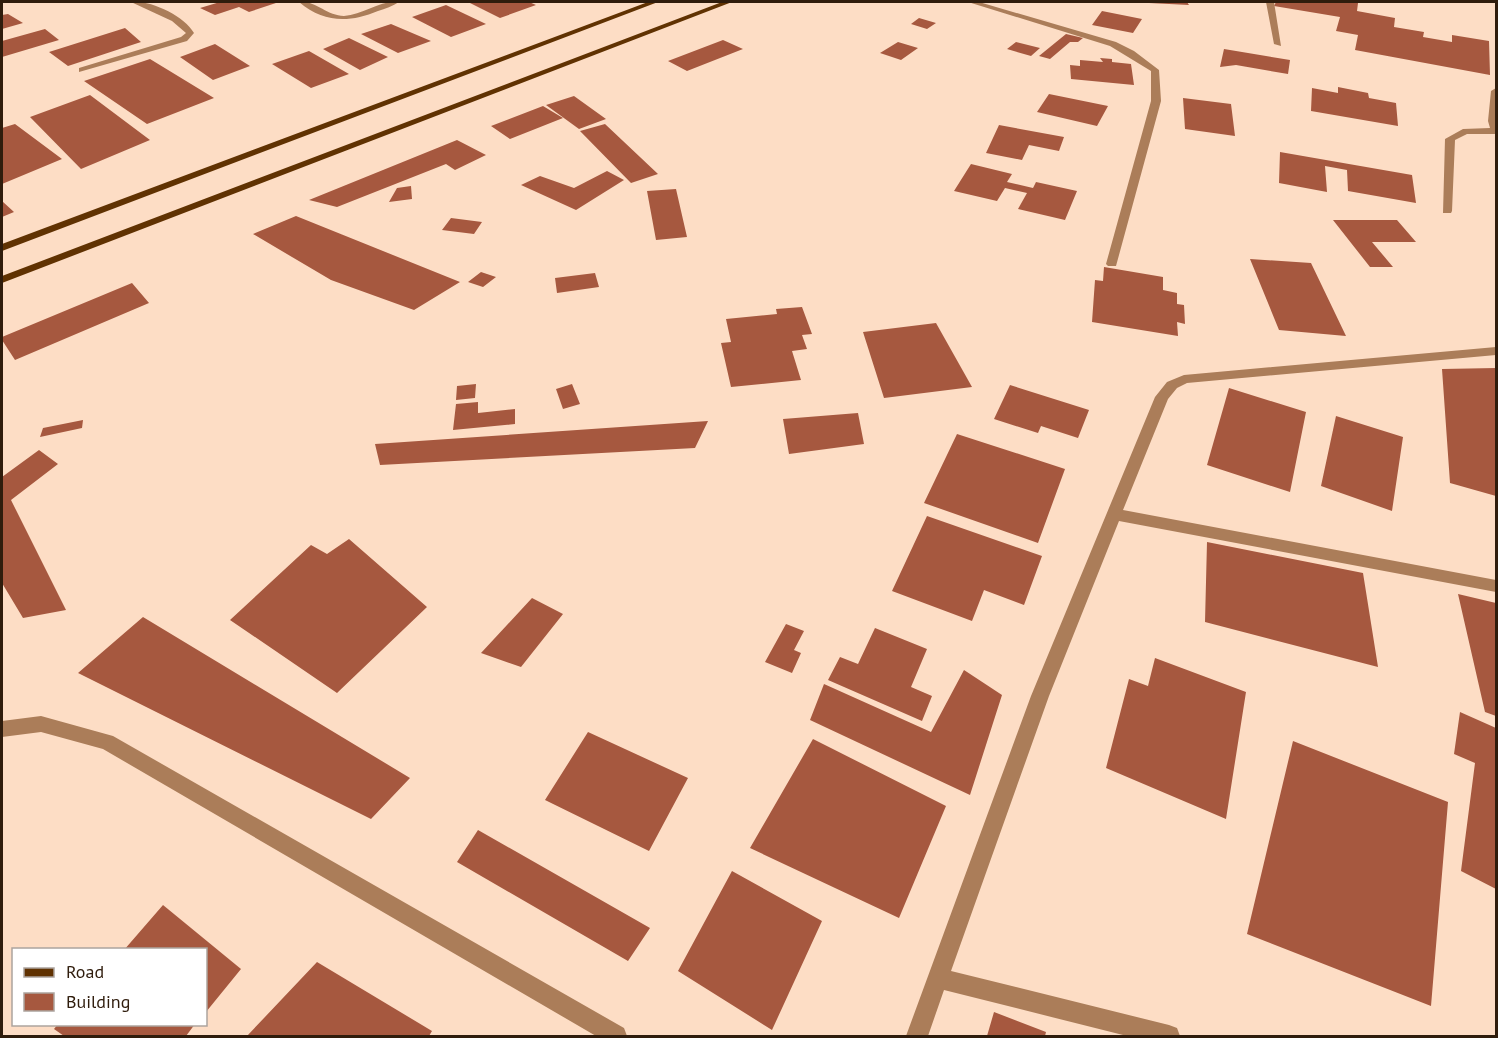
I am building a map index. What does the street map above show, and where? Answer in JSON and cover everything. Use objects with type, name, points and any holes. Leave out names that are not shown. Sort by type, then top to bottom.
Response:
[{"type":"main road","points":[[2,248],[654,2]]},
{"type":"main road","points":[[2,280],[728,2]]},
{"type":"street","points":[[82,70],[184,39],[190,33],[188,27],[180,22],[135,2]]},
{"type":"street","points":[[303,2],[329,16],[338,18],[349,17],[395,2]]},
{"type":"street","points":[[972,2],[1113,44],[1131,53],[1155,70],[1156,101],[1112,264]]},
{"type":"street","points":[[1270,2],[1278,44]]},
{"type":"street","points":[[1447,211],[1450,139],[1457,133],[1470,130],[1496,131],[1493,121],[1497,91]]},
{"type":"street","points":[[917,1036],[1040,696],[1162,397],[1172,385],[1184,379],[1497,351]]},
{"type":"street","points":[[1114,514],[1497,586]]},
{"type":"street","points":[[2,729],[41,724],[107,742],[616,1036]]},
{"type":"street","points":[[938,978],[1169,1036]]},
{"type":"building","points":[[220,2],[279,2],[249,12],[239,7],[215,15],[200,8]]},
{"type":"building","points":[[468,2],[529,2],[536,5],[500,18]]},
{"type":"building","points":[[1187,2],[1189,5],[1149,3]]},
{"type":"building","points":[[1276,2],[1358,3],[1357,11],[1395,18],[1394,27],[1424,32],[1423,37],[1452,42],[1452,35],[1489,41],[1490,75],[1355,50],[1358,35],[1336,31],[1340,17],[1274,6]]},
{"type":"building","points":[[446,5],[486,24],[451,37],[412,17]]},
{"type":"building","points":[[1102,11],[1142,19],[1133,33],[1092,25]]},
{"type":"building","points":[[8,14],[23,23],[2,29],[2,15]]},
{"type":"building","points":[[919,18],[936,23],[927,29],[911,24]]},
{"type":"building","points":[[391,24],[431,41],[398,53],[361,34]]},
{"type":"building","points":[[125,28],[141,42],[68,66],[49,52]]},
{"type":"building","points":[[45,29],[59,40],[2,57],[2,41]]},
{"type":"building","points":[[1066,34],[1083,38],[1078,42],[1070,42],[1050,59],[1039,56]]},
{"type":"building","points":[[349,38],[388,57],[360,70],[323,49]]},
{"type":"building","points":[[723,40],[743,49],[687,71],[668,61]]},
{"type":"building","points":[[898,42],[918,48],[901,60],[880,53]]},
{"type":"building","points":[[1016,42],[1040,48],[1031,56],[1007,49]]},
{"type":"building","points":[[215,44],[250,66],[213,80],[180,57]]},
{"type":"building","points":[[1224,49],[1290,60],[1288,74],[1236,65],[1220,67]]},
{"type":"building","points":[[309,51],[349,74],[311,88],[272,64]]},
{"type":"building","points":[[1100,58],[1131,64],[1134,85],[1071,79],[1070,65],[1080,66],[1080,60],[1103,62]]},
{"type":"building","points":[[150,59],[214,98],[147,124],[84,81]]},
{"type":"building","points":[[1338,87],[1368,93],[1369,98],[1396,103],[1398,126],[1311,111],[1312,88],[1338,93]]},
{"type":"building","points":[[1049,94],[1108,106],[1097,126],[1037,112]]},
{"type":"building","points":[[90,95],[150,140],[81,169],[30,117]]},
{"type":"building","points":[[574,96],[606,119],[579,129],[546,105]]},
{"type":"building","points":[[1183,98],[1231,104],[1235,136],[1185,129]]},
{"type":"building","points":[[543,106],[563,118],[510,139],[491,126]]},
{"type":"building","points":[[15,124],[62,159],[2,184],[2,128]]},
{"type":"building","points":[[605,124],[658,174],[631,183],[580,131]]},
{"type":"building","points":[[999,125],[1064,137],[1059,151],[1029,145],[1022,160],[986,153]]},
{"type":"building","points":[[457,140],[486,155],[455,170],[446,164],[337,207],[309,200]]},
{"type":"building","points":[[1280,152],[1412,175],[1416,203],[1348,191],[1347,170],[1325,166],[1327,192],[1279,183]]},
{"type":"building","points":[[971,164],[1012,174],[1007,182],[1033,188],[1036,182],[1077,191],[1065,220],[1018,209],[1027,193],[1005,188],[997,201],[954,191]]},
{"type":"building","points":[[607,171],[624,180],[576,210],[521,185],[540,176],[574,188]]},
{"type":"building","points":[[411,186],[412,199],[389,202],[397,188]]},
{"type":"building","points":[[676,189],[687,237],[656,240],[647,191]]},
{"type":"building","points":[[2,201],[14,212],[2,217]]},
{"type":"building","points":[[296,216],[460,282],[414,310],[331,280],[253,234]]},
{"type":"building","points":[[451,218],[482,222],[474,234],[442,230]]},
{"type":"building","points":[[1333,220],[1397,220],[1416,242],[1372,242],[1393,267],[1370,267]]},
{"type":"building","points":[[1250,259],[1311,263],[1346,336],[1279,330]]},
{"type":"building","points":[[1104,267],[1163,277],[1163,290],[1177,293],[1177,304],[1184,305],[1185,324],[1177,322],[1178,336],[1092,322],[1095,280],[1103,281]]},
{"type":"building","points":[[481,272],[496,277],[483,287],[468,282]]},
{"type":"building","points":[[595,273],[599,287],[557,293],[555,278]]},
{"type":"building","points":[[132,283],[149,303],[15,360],[2,340],[2,337]]},
{"type":"building","points":[[802,307],[812,334],[802,335],[807,349],[792,351],[801,380],[731,387],[721,343],[731,342],[726,319],[777,314],[776,309]]},
{"type":"building","points":[[936,323],[972,387],[884,398],[863,332]]},
{"type":"building","points":[[1496,368],[1496,496],[1450,483],[1442,369]]},
{"type":"building","points":[[476,384],[475,398],[456,400],[457,386]]},
{"type":"building","points":[[572,384],[580,404],[563,409],[556,389]]},
{"type":"building","points":[[1010,385],[1089,410],[1078,438],[1041,426],[1038,433],[994,419]]},
{"type":"building","points":[[1229,388],[1306,412],[1290,492],[1207,465]]},
{"type":"building","points":[[478,402],[478,413],[515,409],[515,424],[453,430],[456,404]]},
{"type":"building","points":[[858,413],[864,444],[789,454],[783,419]]},
{"type":"building","points":[[1336,416],[1403,437],[1392,511],[1321,486]]},
{"type":"building","points":[[83,420],[82,428],[40,437],[43,428]]},
{"type":"building","points":[[708,421],[695,448],[380,465],[375,444]]},
{"type":"building","points":[[957,434],[1065,469],[1038,543],[924,503]]},
{"type":"building","points":[[39,450],[58,464],[11,500],[66,610],[23,618],[2,583],[2,477]]},
{"type":"building","points":[[927,516],[1042,556],[1024,605],[984,590],[972,621],[892,591]]},
{"type":"building","points":[[349,539],[427,607],[337,693],[230,620],[311,545],[327,554]]},
{"type":"building","points":[[1207,542],[1363,573],[1378,667],[1205,622]]},
{"type":"building","points":[[1458,594],[1496,603],[1496,716],[1485,712]]},
{"type":"building","points":[[532,598],[563,614],[521,667],[481,653]]},
{"type":"building","points":[[143,617],[410,778],[371,819],[78,673]]},
{"type":"building","points":[[786,624],[804,631],[794,650],[801,653],[792,673],[765,662]]},
{"type":"building","points":[[875,628],[927,649],[911,687],[932,696],[922,721],[828,680],[840,657],[858,664]]},
{"type":"building","points":[[1155,658],[1246,692],[1226,819],[1106,768],[1129,679],[1148,686]]},
{"type":"building","points":[[964,670],[1002,695],[970,795],[810,720],[824,684],[931,732]]},
{"type":"building","points":[[1460,712],[1496,728],[1496,889],[1461,871],[1475,763],[1454,754]]},
{"type":"building","points":[[588,732],[688,778],[649,851],[545,800]]},
{"type":"building","points":[[813,739],[946,806],[899,918],[750,848]]},
{"type":"building","points":[[1293,741],[1448,802],[1431,1006],[1247,934]]},
{"type":"building","points":[[478,830],[650,928],[628,961],[457,862]]},
{"type":"building","points":[[732,871],[822,921],[772,1030],[678,971]]},
{"type":"building","points":[[163,905],[241,969],[207,1011],[207,948],[126,948]]},
{"type":"building","points":[[317,962],[432,1031],[429,1036],[247,1036]]},
{"type":"building","points":[[994,1012],[1046,1032],[1045,1036],[987,1036]]},
{"type":"building","points":[[56,1026],[194,1026],[186,1036],[64,1036],[54,1029]]}]
